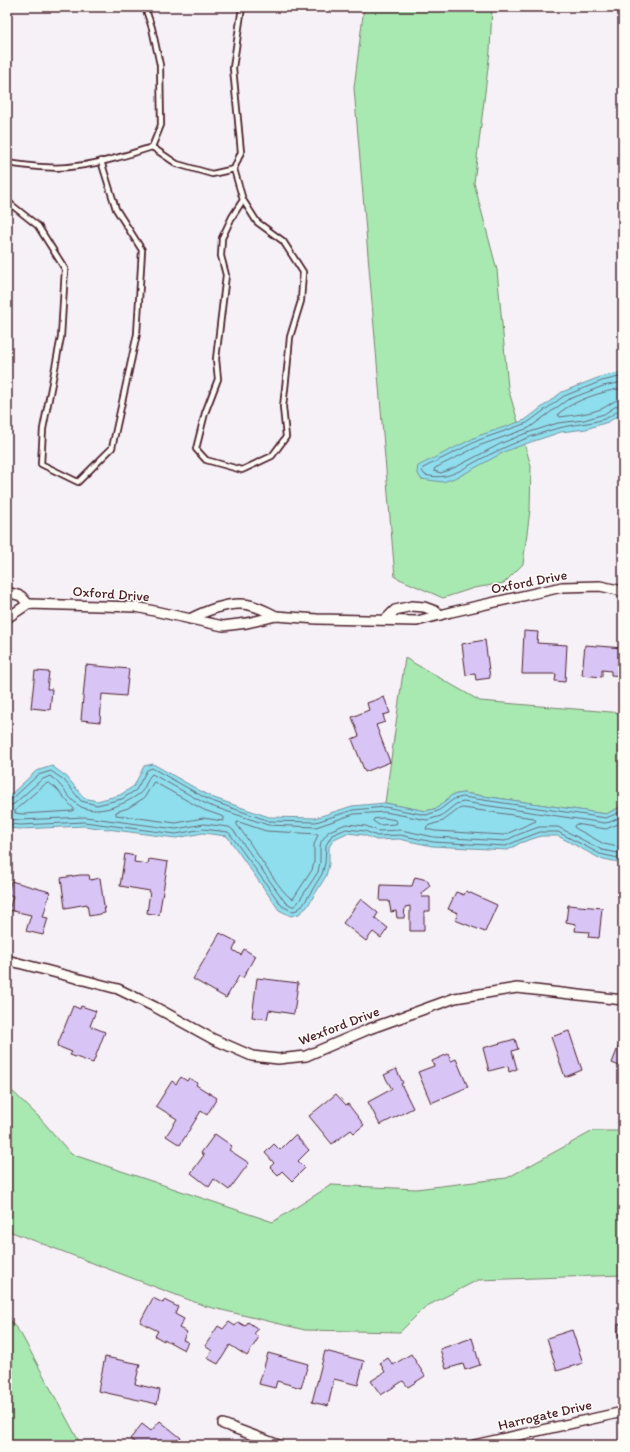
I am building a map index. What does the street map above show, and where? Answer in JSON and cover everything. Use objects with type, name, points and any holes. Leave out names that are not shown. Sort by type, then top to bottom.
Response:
[{"type":"street","name":"Oxford Drive","points":[[28,604],[136,607],[223,626],[247,623],[276,616],[317,619],[417,621],[562,587],[600,586],[618,590],[623,593]]},
{"type":"street","points":[[7,592],[21,596],[28,604],[7,618]]},
{"type":"street","name":"Oxford Drive","points":[[190,619],[201,613],[227,604],[239,603],[253,606],[276,616]]},
{"type":"street","points":[[385,620],[395,610],[412,606],[424,607],[435,611],[440,615]]},
{"type":"street","name":"Wexford Drive","points":[[7,960],[118,990],[213,1039],[252,1056],[278,1059],[306,1056],[369,1029],[455,998],[517,988],[623,1000]]},
{"type":"street","name":"Harrogate Drive","points":[[474,1445],[623,1412]]},
{"type":"street","points":[[223,1424],[279,1445]]},
{"type":"lane","points":[[145,7],[152,28],[160,65],[161,125],[152,147]]},
{"type":"lane","points":[[242,7],[233,68],[241,152],[234,169],[243,200],[257,222],[283,241],[303,272],[301,301],[290,337],[284,392],[283,407],[286,437],[272,456],[242,470],[206,460],[196,450],[205,413],[218,379],[216,359],[226,275],[221,256],[222,238],[232,217],[243,200]]},
{"type":"lane","points":[[7,163],[42,167],[77,166],[120,157],[152,147]]},
{"type":"lane","points":[[152,147],[177,164],[212,174],[234,169]]},
{"type":"lane","points":[[7,192],[8,202],[38,226],[65,269],[61,338],[43,429],[41,464],[78,482],[112,448],[138,334],[142,250],[116,208],[101,161]]},
{"type":"green space","points":[[364,7],[492,7],[490,51],[474,183],[497,270],[508,388],[531,466],[530,510],[523,564],[504,583],[474,588],[443,598],[395,577],[354,88]]},
{"type":"green space","points":[[405,658],[480,701],[623,713],[623,806],[606,814],[463,793],[452,795],[437,808],[426,811],[385,803]]},
{"type":"green space","points":[[7,1086],[39,1117],[71,1154],[273,1222],[331,1185],[416,1189],[507,1178],[593,1131],[623,1131],[623,1275],[478,1280],[425,1307],[400,1332],[305,1330],[205,1306],[9,1231],[7,1232]]},
{"type":"green space","points":[[7,1317],[21,1334],[81,1445],[7,1445]]},
{"type":"water","points":[[623,372],[623,413],[608,422],[586,429],[561,432],[506,451],[460,476],[443,482],[421,479],[417,472],[418,466],[478,436],[525,420],[562,392],[600,377]]},
{"type":"water","points":[[153,764],[211,797],[269,817],[315,818],[352,806],[385,803],[426,811],[437,808],[452,795],[463,793],[606,814],[623,806],[623,863],[599,858],[558,836],[541,836],[520,843],[508,850],[432,846],[399,839],[376,840],[364,835],[347,833],[334,839],[329,847],[329,864],[326,876],[307,907],[299,914],[291,916],[279,910],[227,836],[203,833],[176,838],[84,826],[21,829],[7,828],[7,798],[36,771],[52,766],[67,777],[84,798],[97,801],[120,795],[134,786],[144,766]]},
{"type":"building","points":[[524,631],[538,632],[537,643],[567,645],[565,682],[555,681],[556,674],[522,674]]},
{"type":"building","points":[[485,640],[490,678],[476,680],[475,674],[466,675],[462,644]]},
{"type":"building","points":[[585,645],[623,648],[623,676],[611,675],[611,671],[602,670],[602,677],[582,675]]},
{"type":"building","points":[[86,665],[129,669],[126,696],[102,694],[100,722],[81,720]]},
{"type":"building","points":[[35,671],[49,672],[47,689],[52,689],[50,710],[31,708]]},
{"type":"building","points":[[384,697],[390,713],[383,715],[385,722],[376,725],[390,762],[365,772],[352,739],[359,736],[352,717],[369,710],[367,703]]},
{"type":"building","points":[[7,728],[11,729],[8,756],[7,756]]},
{"type":"building","points":[[125,854],[135,856],[134,862],[148,864],[149,859],[168,862],[159,915],[147,913],[150,891],[120,886]]},
{"type":"building","points":[[89,875],[90,880],[100,878],[105,913],[89,916],[87,904],[65,908],[61,878]]},
{"type":"building","points":[[415,877],[427,880],[430,886],[421,893],[422,897],[430,897],[430,911],[424,911],[424,931],[410,931],[410,906],[405,907],[404,918],[397,918],[396,911],[391,912],[389,901],[380,901],[381,885],[412,886]]},
{"type":"building","points":[[11,881],[50,892],[43,917],[48,918],[43,935],[26,931],[31,915],[9,910],[13,896],[8,894]]},
{"type":"building","points":[[466,891],[497,905],[485,932],[455,920],[458,913],[448,909],[456,892],[464,895]]},
{"type":"building","points":[[361,899],[378,913],[375,918],[388,928],[381,938],[373,932],[366,941],[343,923]]},
{"type":"building","points":[[568,905],[602,908],[599,938],[588,937],[589,932],[575,931],[576,924],[566,922]]},
{"type":"building","points":[[220,933],[237,942],[233,950],[241,955],[244,949],[255,956],[243,978],[239,976],[226,998],[193,979]]},
{"type":"building","points":[[257,978],[298,983],[294,1014],[269,1010],[267,1019],[252,1017]]},
{"type":"building","points":[[73,1006],[80,1009],[81,1006],[96,1011],[90,1026],[105,1032],[93,1063],[70,1055],[72,1052],[57,1046]]},
{"type":"building","points":[[569,1031],[582,1070],[565,1077],[551,1037]]},
{"type":"building","points":[[515,1039],[518,1049],[512,1051],[517,1069],[509,1072],[508,1066],[489,1071],[483,1048]]},
{"type":"building","points":[[619,1045],[623,1046],[622,1067],[612,1063]]},
{"type":"building","points":[[448,1054],[451,1061],[456,1059],[468,1087],[431,1103],[418,1072],[434,1066],[432,1061]]},
{"type":"building","points":[[396,1069],[403,1083],[401,1084],[413,1108],[380,1125],[368,1102],[392,1089],[384,1075]]},
{"type":"building","points":[[181,1077],[187,1081],[189,1078],[197,1083],[196,1085],[217,1098],[207,1115],[201,1111],[180,1145],[166,1136],[177,1119],[156,1106],[172,1081],[176,1084]]},
{"type":"building","points":[[336,1094],[346,1105],[348,1104],[364,1125],[354,1133],[351,1130],[332,1144],[309,1116]]},
{"type":"building","points":[[215,1134],[232,1146],[229,1150],[249,1163],[229,1190],[214,1179],[209,1187],[191,1173],[204,1155],[201,1153]]},
{"type":"building","points":[[295,1135],[309,1150],[298,1161],[305,1168],[292,1181],[282,1171],[278,1175],[270,1167],[274,1163],[265,1153],[274,1144],[280,1150]]},
{"type":"building","points":[[153,1298],[163,1303],[164,1300],[178,1307],[175,1314],[184,1319],[179,1328],[187,1332],[183,1340],[188,1342],[184,1350],[164,1339],[164,1341],[155,1336],[158,1331],[140,1322]]},
{"type":"building","points":[[229,1322],[235,1326],[238,1322],[245,1326],[248,1322],[258,1329],[254,1334],[259,1337],[247,1356],[230,1345],[218,1364],[207,1358],[212,1351],[205,1346],[218,1326],[223,1329]]},
{"type":"building","points":[[623,1323],[623,1336],[618,1337],[618,1324]]},
{"type":"building","points":[[572,1330],[583,1363],[557,1371],[547,1338]]},
{"type":"building","points":[[472,1338],[480,1365],[465,1370],[463,1364],[446,1369],[440,1349]]},
{"type":"building","points":[[325,1351],[364,1361],[358,1385],[334,1379],[328,1406],[312,1402]]},
{"type":"building","points":[[268,1353],[308,1364],[301,1388],[277,1381],[275,1388],[259,1384]]},
{"type":"building","points":[[411,1354],[425,1376],[408,1387],[403,1381],[381,1395],[371,1381],[385,1372],[380,1363],[388,1358],[393,1365]]},
{"type":"building","points":[[105,1357],[140,1364],[135,1384],[160,1390],[157,1404],[98,1391]]},
{"type":"building","points":[[160,1421],[181,1438],[176,1445],[138,1445],[130,1439],[142,1424],[151,1431]]}]
